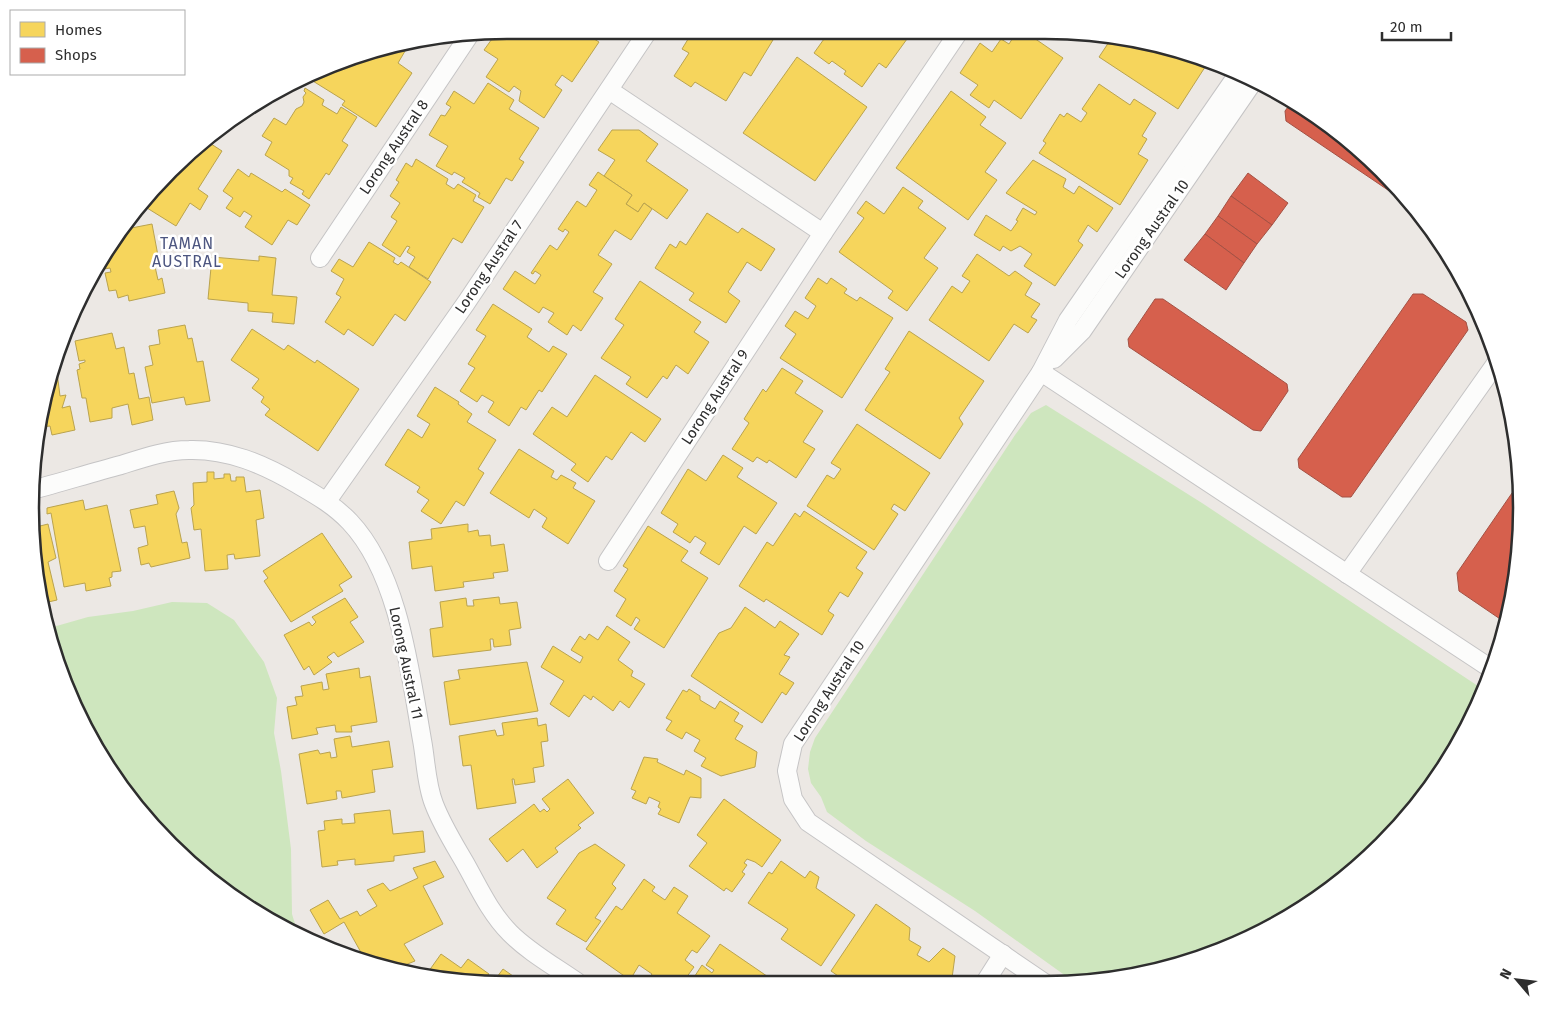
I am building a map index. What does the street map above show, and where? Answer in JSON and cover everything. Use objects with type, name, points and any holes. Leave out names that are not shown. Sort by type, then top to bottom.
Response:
[{"type":"street","name":"Lorong Austral 7","points":[[327,501],[466,303],[643,39]]},
{"type":"street","name":"Lorong Austral 9","points":[[608,561],[823,232],[954,39]]},
{"type":"street","name":"Lorong Austral 8","points":[[320,258],[465,41]]},
{"type":"street","name":"Lorong Austral 10","points":[[1035,976],[808,822],[793,799],[787,771],[793,744],[1041,372],[1068,320],[1235,79]]},
{"type":"street","name":"Lorong Austral 10","points":[[1041,372],[1082,331],[1251,86]]},
{"type":"street","points":[[609,90],[823,232]]},
{"type":"street","points":[[1347,574],[1492,369]]},
{"type":"street","points":[[1041,372],[1486,665]]},
{"type":"street","name":"Lorong Austral 11","points":[[40,488],[155,455],[188,449],[220,451],[249,460],[287,478],[327,501],[351,523],[371,551],[386,582],[400,625],[433,803],[494,913],[508,932],[568,976]]},
{"type":"street","points":[[989,976],[1003,954]]},
{"type":"green space","points":[[1046,405],[1202,503],[1478,686],[1450,742],[1416,793],[1376,839],[1330,879],[1279,913],[1224,941],[1166,960],[1106,972],[1065,975],[975,911],[866,841],[827,812],[821,797],[811,783],[808,769],[810,752],[815,738],[1031,413]]},
{"type":"green space","points":[[172,602],[207,603],[234,620],[264,662],[277,698],[274,733],[291,849],[292,914],[296,926],[247,897],[222,879],[176,839],[155,817],[118,768],[87,715],[74,687],[54,627],[88,617],[133,611]]},
{"type":"building: Homes","points":[[594,39],[599,42],[572,82],[562,75],[555,85],[562,90],[544,118],[519,101],[521,91],[514,86],[509,92],[486,77],[498,59],[484,50],[492,40]]},
{"type":"building: Homes","points":[[688,39],[774,39],[751,76],[744,72],[726,101],[695,82],[691,87],[674,76],[689,53],[682,49]]},
{"type":"building: Homes","points":[[824,39],[907,39],[886,68],[879,63],[862,87],[844,74],[846,71],[832,61],[829,64],[814,53]]},
{"type":"building: Homes","points":[[1001,39],[1009,44],[1012,39],[1035,39],[1063,58],[1021,119],[994,100],[989,108],[970,95],[978,85],[960,73],[980,43],[992,52]]},
{"type":"building: Homes","points":[[1108,43],[1166,55],[1205,67],[1178,109],[1099,57]]},
{"type":"building: Homes","points":[[405,50],[398,63],[412,73],[376,127],[342,105],[345,101],[313,81],[357,64]]},
{"type":"building: Homes","points":[[797,57],[867,107],[815,181],[743,133]]},
{"type":"building: Homes","points":[[488,83],[514,100],[509,109],[539,128],[519,159],[524,162],[512,181],[506,178],[490,204],[478,197],[480,193],[462,182],[465,178],[454,172],[452,175],[436,166],[448,146],[429,135],[441,115],[445,116],[451,107],[446,104],[454,91],[474,104]]},
{"type":"building: Homes","points":[[1099,84],[1130,105],[1134,99],[1156,113],[1142,136],[1147,139],[1138,154],[1148,160],[1120,205],[1039,153],[1046,143],[1043,141],[1060,114],[1064,117],[1067,113],[1081,122],[1087,113],[1082,109]]},
{"type":"building: Homes","points":[[305,88],[324,100],[322,105],[337,114],[341,107],[357,117],[342,141],[348,145],[329,175],[326,173],[309,199],[302,194],[304,191],[290,183],[293,178],[289,176],[289,170],[265,155],[272,142],[262,136],[274,118],[286,125],[296,109],[302,106],[304,102],[303,97],[306,93],[304,91]]},
{"type":"building: Homes","points":[[951,91],[986,117],[980,125],[1006,143],[985,172],[997,180],[968,220],[896,168]]},
{"type":"building: Homes","points":[[612,130],[639,130],[658,144],[646,161],[688,190],[667,219],[644,203],[638,212],[626,204],[632,195],[604,176],[615,160],[598,150]]},
{"type":"building: Homes","points":[[212,144],[222,151],[198,189],[208,196],[200,210],[190,203],[176,226],[147,208],[176,176]]},
{"type":"building: Homes","points":[[416,159],[448,179],[446,184],[454,189],[458,184],[476,195],[473,201],[484,207],[462,243],[453,238],[428,279],[409,267],[415,257],[407,252],[410,247],[407,246],[400,257],[382,245],[397,221],[391,217],[400,203],[390,196],[399,182],[396,180],[406,163],[412,167]]},
{"type":"building: Homes","points":[[1033,160],[1066,179],[1063,187],[1074,194],[1079,186],[1113,208],[1097,232],[1088,225],[1078,241],[1083,245],[1055,286],[1024,266],[1032,254],[1020,246],[1011,251],[1003,246],[1000,251],[974,235],[986,215],[1011,231],[1018,221],[1016,220],[1023,208],[1035,215],[1037,212],[1006,193]]},
{"type":"building: Homes","points":[[238,169],[249,177],[251,173],[282,192],[285,189],[310,205],[297,225],[288,220],[272,245],[245,227],[252,216],[244,211],[240,217],[226,208],[233,198],[223,191]]},
{"type":"building: Homes","points":[[598,172],[632,195],[626,204],[638,212],[644,203],[652,209],[631,240],[615,230],[598,255],[612,264],[593,292],[603,298],[581,331],[573,325],[567,335],[548,322],[554,313],[543,307],[539,313],[503,289],[515,271],[535,284],[541,275],[535,271],[533,274],[531,273],[550,245],[557,250],[569,232],[565,229],[563,232],[558,229],[577,201],[586,207],[597,190],[589,185]]},
{"type":"building: Homes","points":[[903,187],[923,201],[918,208],[946,228],[924,258],[938,268],[907,311],[888,298],[893,291],[839,252],[864,218],[857,213],[866,201],[884,214]]},
{"type":"building: Homes","points":[[707,213],[738,233],[742,228],[775,249],[761,271],[747,262],[728,292],[740,301],[726,323],[689,300],[694,293],[655,268],[670,244],[676,248],[680,241],[686,245]]},
{"type":"building: Homes","points":[[152,224],[159,261],[154,262],[158,280],[162,278],[165,293],[129,301],[128,295],[118,298],[116,290],[109,291],[105,273],[111,272],[110,268],[105,269],[132,228]]},
{"type":"building: Homes","points":[[369,242],[395,258],[393,262],[398,265],[401,262],[431,282],[405,321],[395,314],[373,346],[348,329],[344,335],[325,322],[341,297],[336,294],[344,279],[331,271],[339,259],[353,267]]},
{"type":"building: Homes","points":[[977,254],[1009,276],[1015,271],[1032,283],[1025,295],[1040,304],[1031,317],[1037,320],[1028,333],[1014,324],[989,361],[929,320],[952,286],[962,293],[970,281],[962,276]]},
{"type":"building: Homes","points":[[259,256],[276,258],[272,295],[297,297],[294,324],[272,322],[273,313],[248,311],[248,303],[208,299],[212,257],[259,261]]},
{"type":"building: Homes","points":[[818,278],[827,284],[831,278],[847,289],[844,293],[857,301],[860,297],[893,318],[842,398],[780,358],[796,334],[785,326],[795,311],[808,319],[816,306],[805,298]]},
{"type":"building: Homes","points":[[640,281],[701,322],[694,332],[709,342],[688,374],[676,365],[667,379],[663,376],[647,398],[626,384],[631,377],[601,358],[624,325],[615,319]]},
{"type":"building: Homes","points":[[493,304],[532,329],[527,337],[549,352],[553,346],[567,354],[542,392],[539,390],[526,410],[521,407],[509,426],[488,412],[494,402],[482,395],[477,402],[460,391],[475,368],[468,364],[486,336],[476,330]]},
{"type":"building: Homes","points":[[185,325],[188,339],[192,338],[197,362],[203,361],[210,401],[186,405],[184,397],[152,403],[145,367],[153,365],[149,346],[160,344],[158,330]]},
{"type":"building: Homes","points":[[252,329],[284,350],[288,345],[315,363],[317,360],[359,389],[318,451],[265,415],[270,409],[261,402],[264,397],[252,388],[259,379],[231,360]]},
{"type":"building: Homes","points":[[909,331],[984,381],[959,418],[963,424],[940,459],[865,410],[890,372],[885,369]]},
{"type":"building: Homes","points":[[112,333],[116,349],[124,347],[129,374],[134,373],[139,399],[149,397],[153,420],[132,425],[128,404],[112,408],[112,418],[90,422],[86,398],[82,398],[77,370],[80,369],[79,364],[85,362],[85,360],[79,361],[75,341]]},
{"type":"building: Homes","points":[[782,368],[803,381],[795,393],[823,411],[803,442],[815,449],[796,478],[769,460],[767,463],[757,457],[753,462],[732,449],[749,423],[744,419],[763,389],[766,392]]},
{"type":"building: Homes","points":[[595,375],[661,419],[645,442],[631,432],[612,460],[606,456],[588,482],[571,470],[576,464],[533,434],[552,407],[567,417]]},
{"type":"building: Homes","points":[[58,377],[60,396],[66,395],[62,408],[70,406],[75,430],[52,435],[50,426],[46,426]]},
{"type":"building: Homes","points":[[435,387],[459,402],[458,404],[472,414],[467,422],[496,440],[478,469],[484,473],[464,506],[456,501],[441,524],[421,511],[429,500],[417,492],[420,487],[385,465],[408,429],[422,438],[430,424],[417,416]]},
{"type":"building: Homes","points":[[857,424],[930,473],[905,511],[894,504],[891,509],[898,514],[874,550],[807,506],[827,475],[834,479],[841,469],[831,463]]},
{"type":"building: Homes","points":[[519,449],[554,471],[551,477],[557,480],[561,475],[576,483],[573,488],[595,501],[568,544],[542,527],[547,518],[534,509],[529,518],[490,493]]},
{"type":"building: Homes","points":[[723,455],[743,468],[737,477],[777,503],[756,534],[744,526],[719,565],[700,553],[706,543],[695,536],[690,543],[673,532],[678,524],[661,513],[688,469],[706,481]]},
{"type":"building: Homes","points":[[207,472],[214,472],[214,479],[224,478],[224,474],[230,474],[231,481],[236,481],[236,477],[244,477],[246,492],[260,490],[264,518],[256,520],[260,556],[235,559],[234,554],[227,555],[228,569],[205,571],[201,529],[194,530],[191,508],[194,505],[193,483],[207,482]]},
{"type":"building: Homes","points":[[174,491],[179,508],[176,514],[182,543],[187,542],[190,558],[151,567],[149,563],[141,565],[138,548],[148,545],[145,526],[134,528],[130,510],[158,504],[156,495]]},
{"type":"building: Homes","points":[[83,500],[85,510],[107,505],[121,571],[112,572],[112,577],[109,578],[111,586],[86,591],[85,583],[64,587],[51,513],[47,514],[47,508]]},
{"type":"building: Homes","points":[[804,511],[867,552],[856,568],[863,573],[848,597],[840,592],[828,611],[834,615],[822,635],[766,599],[764,602],[739,586],[767,542],[773,546],[795,513],[800,517]]},
{"type":"building: Homes","points":[[48,524],[56,558],[48,562],[57,600],[49,602],[43,569],[40,526]]},
{"type":"building: Homes","points":[[468,524],[468,532],[478,530],[479,536],[490,535],[491,546],[504,544],[508,571],[493,573],[494,578],[463,582],[464,587],[435,591],[432,566],[412,569],[409,542],[432,539],[431,529]]},
{"type":"building: Homes","points":[[648,526],[688,551],[681,561],[708,578],[664,648],[634,629],[640,620],[636,617],[631,626],[616,616],[626,599],[614,591],[628,569],[623,566]]},
{"type":"building: Homes","points":[[322,533],[352,577],[339,585],[343,591],[291,622],[264,581],[268,578],[263,571]]},
{"type":"building: Homes","points":[[499,597],[500,604],[517,602],[521,628],[509,630],[511,645],[494,647],[493,639],[490,639],[491,650],[433,657],[430,629],[443,627],[440,602],[466,598],[467,606],[474,606],[473,600]]},
{"type":"building: Homes","points":[[345,598],[358,617],[350,622],[364,642],[338,657],[334,652],[327,657],[332,662],[314,675],[309,666],[304,670],[284,635],[309,622],[312,626],[316,622],[312,617]]},
{"type":"building: Homes","points":[[745,607],[775,628],[780,621],[799,634],[784,655],[790,657],[779,674],[794,683],[786,695],[782,692],[762,723],[691,676],[719,633],[731,628]]},
{"type":"building: Homes","points":[[607,626],[630,642],[618,660],[633,671],[631,676],[645,684],[629,708],[620,701],[613,711],[593,696],[591,700],[584,695],[569,717],[550,704],[564,681],[541,667],[553,646],[580,663],[583,657],[571,650],[580,636],[585,640],[589,634],[598,640]]},
{"type":"building: Homes","points":[[527,662],[538,711],[450,725],[444,682],[460,679],[458,670]]},
{"type":"building: Homes","points":[[359,668],[360,678],[370,676],[377,722],[351,726],[352,732],[336,732],[335,725],[316,728],[318,734],[292,739],[287,707],[297,705],[295,697],[303,696],[301,686],[322,682],[323,690],[329,689],[326,674]]},
{"type":"building: Homes","points":[[689,689],[700,696],[700,700],[715,709],[720,701],[739,713],[734,721],[743,726],[735,739],[757,752],[755,767],[721,776],[701,766],[706,758],[694,751],[700,740],[686,732],[682,739],[666,730],[672,721],[666,718],[683,690],[687,692]]},
{"type":"building: Homes","points":[[537,718],[538,726],[546,724],[548,741],[541,742],[544,766],[533,768],[535,782],[515,785],[514,779],[512,779],[516,803],[477,809],[471,765],[463,766],[459,736],[495,730],[497,736],[504,735],[502,723]]},
{"type":"building: Homes","points":[[350,736],[352,747],[389,741],[393,767],[372,770],[375,792],[342,798],[341,791],[336,791],[337,799],[307,804],[299,754],[318,750],[320,754],[330,752],[331,758],[337,757],[334,739]]},
{"type":"building: Homes","points":[[644,757],[658,759],[657,762],[684,775],[686,770],[701,778],[701,798],[690,797],[679,823],[658,814],[661,809],[658,807],[660,802],[649,797],[646,804],[632,798],[636,791],[631,789]]},
{"type":"building: Homes","points":[[568,779],[594,813],[578,825],[581,828],[555,848],[558,852],[537,868],[523,849],[507,862],[489,839],[534,804],[540,812],[544,809],[547,812],[550,809],[542,799]]},
{"type":"building: Homes","points":[[724,799],[781,840],[762,867],[747,859],[744,863],[747,865],[742,872],[745,874],[732,892],[726,888],[724,891],[689,866],[707,843],[697,835]]},
{"type":"building: Homes","points":[[390,810],[393,834],[423,831],[425,852],[394,856],[394,861],[355,865],[355,859],[337,861],[338,865],[322,867],[318,831],[325,830],[324,821],[342,819],[342,824],[355,823],[354,814]]},
{"type":"building: Homes","points":[[595,844],[625,865],[612,884],[616,888],[595,918],[601,921],[586,942],[556,924],[566,910],[547,898],[579,853]]},
{"type":"building: Homes","points":[[435,861],[444,877],[423,886],[443,924],[404,944],[415,961],[406,965],[361,952],[344,922],[324,934],[310,910],[328,900],[340,919],[357,911],[360,916],[377,906],[367,890],[383,883],[390,891],[418,878],[413,868]]},
{"type":"building: Homes","points":[[781,861],[805,878],[810,871],[819,877],[816,888],[855,915],[821,966],[781,939],[788,929],[748,903],[769,872],[772,874]]},
{"type":"building: Homes","points":[[644,879],[655,887],[652,891],[665,900],[674,887],[688,896],[677,913],[710,936],[697,953],[692,950],[685,960],[694,967],[687,976],[651,976],[652,974],[639,965],[632,976],[624,976],[586,949],[616,906],[622,910]]},
{"type":"building: Homes","points":[[876,904],[910,928],[909,940],[921,947],[917,955],[929,962],[943,948],[955,956],[952,976],[838,976],[831,971]]},
{"type":"building: Homes","points":[[720,944],[767,976],[695,976],[702,965],[712,973],[714,970],[706,965]]},
{"type":"building: Homes","points":[[441,954],[461,968],[468,959],[489,974],[477,975],[430,969]]},
{"type":"building: Homes","points":[[503,969],[513,976],[508,976],[498,976]]},
{"type":"building: Shops","points":[[1288,107],[1330,136],[1354,155],[1392,193],[1286,121],[1285,111]]},
{"type":"building: Shops","points":[[1248,173],[1288,203],[1272,225],[1231,196]]},
{"type":"building: Shops","points":[[1231,196],[1272,225],[1257,244],[1218,216]]},
{"type":"building: Shops","points":[[1218,216],[1257,244],[1244,263],[1205,234]]},
{"type":"building: Shops","points":[[1205,234],[1244,263],[1226,290],[1184,260]]},
{"type":"building: Shops","points":[[1413,294],[1423,294],[1466,322],[1468,330],[1351,497],[1342,497],[1299,468],[1298,459]]},
{"type":"building: Shops","points":[[1155,299],[1163,299],[1287,384],[1288,391],[1261,431],[1253,430],[1129,347],[1128,339]]},
{"type":"building: Shops","points":[[1512,492],[1512,538],[1509,569],[1499,619],[1459,591],[1457,573]]},
{"type":"district","name":"TAMAN AUSTRAL","points":[[187,252]]}]
